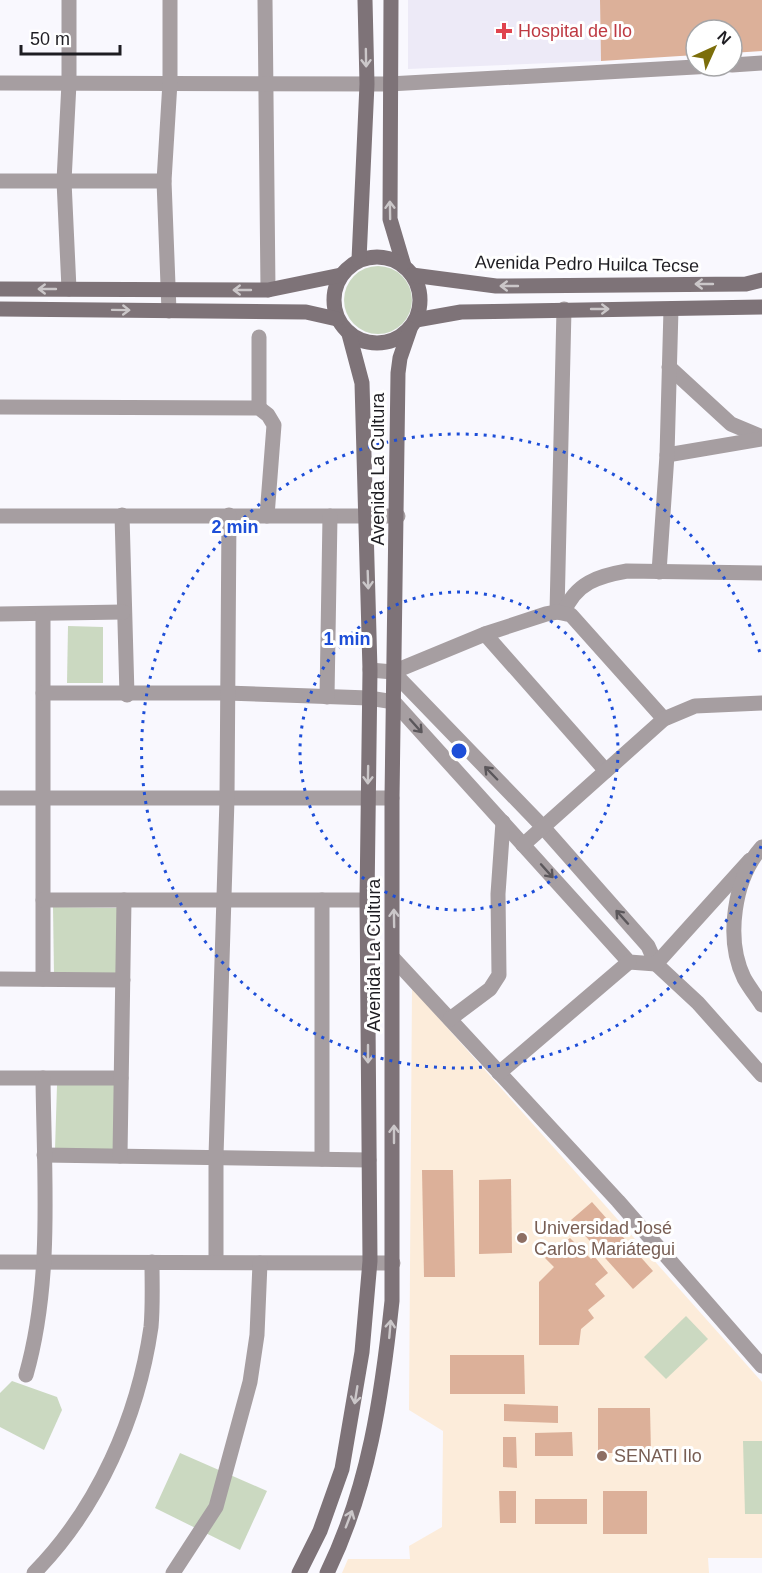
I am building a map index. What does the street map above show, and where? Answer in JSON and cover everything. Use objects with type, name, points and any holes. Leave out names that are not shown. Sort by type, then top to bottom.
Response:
[{"type":"street","points":[[69,0],[69,83],[64,181],[69,289]]},
{"type":"street","points":[[170,0],[170,82],[164,181],[170,311]]},
{"type":"street","points":[[265,0],[268,290]]},
{"type":"street","points":[[359,260],[367,84],[365,0]]},
{"type":"street","points":[[390,0],[390,219],[408,271],[420,297],[413,325]]},
{"type":"street","points":[[744,64],[762,63]]},
{"type":"street","points":[[0,82],[389,84],[684,68]]},
{"type":"street","points":[[0,181],[164,181]]},
{"type":"street","points":[[0,289],[268,290],[341,275],[359,260],[382,257],[408,271]]},
{"type":"street","name":"Avenida Pedro Huilca Tecse","points":[[408,271],[496,286],[746,284],[762,280]]},
{"type":"street","points":[[341,275],[333,296],[337,319],[349,334],[358,340],[380,344],[397,339],[413,325],[461,312],[762,307]]},
{"type":"street","points":[[0,309],[306,312],[337,319]]},
{"type":"street","points":[[561,612],[564,309]]},
{"type":"street","points":[[659,572],[667,455],[671,309]]},
{"type":"street","name":"Avenida La Cultura","points":[[327,1573],[352,1513],[371,1453],[387,1351],[393,1263],[392,798],[398,516],[398,373],[400,358],[413,325]]},
{"type":"street","name":"Avenida La Cultura","points":[[299,1573],[320,1531],[342,1469],[362,1352],[370,1262],[366,900],[370,670],[362,383],[349,334]]},
{"type":"street","points":[[259,337],[259,408]]},
{"type":"street","points":[[669,367],[730,424],[762,438]]},
{"type":"street","points":[[0,407],[259,408],[268,415],[274,425],[267,516]]},
{"type":"street","points":[[667,455],[762,438]]},
{"type":"street","points":[[122,515],[127,695]]},
{"type":"street","points":[[216,1261],[216,1156],[227,799],[229,515]]},
{"type":"street","points":[[0,516],[398,516]]},
{"type":"street","points":[[327,697],[330,516]]},
{"type":"street","points":[[561,612],[576,589],[607,574],[627,571],[762,573]]},
{"type":"street","points":[[0,614],[123,612]]},
{"type":"street","points":[[370,670],[393,672],[485,634],[561,612],[571,615],[664,719]]},
{"type":"street","points":[[43,614],[43,979]]},
{"type":"street","points":[[485,634],[606,771]]},
{"type":"street","points":[[393,672],[543,827],[648,946],[656,964],[698,1003],[762,1075]]},
{"type":"street","points":[[43,693],[127,695],[226,693],[369,698],[394,702],[628,962],[656,964]]},
{"type":"street","points":[[523,845],[664,719],[695,706],[762,704]]},
{"type":"street","points":[[0,798],[392,798]]},
{"type":"street","points":[[450,1019],[490,990],[499,975],[498,894],[503,822]]},
{"type":"street","points":[[656,964],[762,847]]},
{"type":"street","points":[[750,860],[737,907],[735,937],[744,977],[762,1005]]},
{"type":"street","points":[[43,900],[366,900]]},
{"type":"street","points":[[120,1156],[124,900]]},
{"type":"street","points":[[322,900],[322,1159]]},
{"type":"street","points":[[394,958],[618,1201],[762,1366]]},
{"type":"street","points":[[499,1073],[628,962]]},
{"type":"street","points":[[0,979],[123,980]]},
{"type":"street","points":[[0,1078],[121,1078]]},
{"type":"street","points":[[26,1375],[38,1332],[43,1262],[43,1078]]},
{"type":"street","points":[[44,1155],[369,1160]]},
{"type":"street","points":[[0,1262],[393,1263]]},
{"type":"street","points":[[34,1573],[58,1547],[96,1490],[122,1436],[146,1353],[151,1324],[152,1262]]},
{"type":"street","points":[[173,1573],[216,1507],[250,1382],[257,1335],[260,1263]]},
{"type":"shaded area","name":"Hospital de Ilo","points":[[408,0],[600,0],[601,61],[408,69]]},
{"type":"shaded area","points":[[412,988],[762,1382],[762,1558],[708,1558],[709,1573],[342,1573],[348,1559],[410,1559],[409,1546],[442,1527],[443,1431],[409,1410]]},
{"type":"green space","points":[[378,266],[391,269],[402,276],[409,287],[412,300],[409,313],[402,324],[391,331],[378,334],[365,331],[354,324],[347,313],[344,300],[347,287],[354,276],[365,269]]},
{"type":"green space","points":[[68,626],[103,627],[103,683],[67,683]]},
{"type":"green space","points":[[53,907],[124,908],[122,975],[54,975]]},
{"type":"green space","points":[[57,1085],[120,1085],[121,1152],[55,1150]]},
{"type":"green space","points":[[686,1316],[708,1339],[666,1379],[644,1357]]},
{"type":"green space","points":[[12,1381],[57,1397],[62,1410],[44,1450],[0,1427],[0,1393]]},
{"type":"green space","points":[[743,1441],[762,1441],[762,1514],[745,1514]]},
{"type":"green space","points":[[180,1453],[267,1491],[240,1550],[155,1508]]},
{"type":"building","points":[[600,0],[762,0],[762,51],[744,52],[744,18],[684,18],[684,56],[601,61]]},
{"type":"building","points":[[422,1170],[453,1170],[455,1277],[424,1277]]},
{"type":"building","points":[[511,1179],[512,1253],[479,1254],[479,1180]]},
{"type":"building","points":[[592,1202],[653,1271],[633,1289],[571,1220]]},
{"type":"building","points":[[570,1238],[591,1259],[594,1256],[608,1273],[595,1284],[605,1296],[588,1310],[594,1318],[581,1329],[579,1345],[539,1345],[539,1282],[554,1267],[545,1258]]},
{"type":"building","points":[[450,1355],[524,1355],[525,1394],[450,1394]]},
{"type":"building","points":[[504,1404],[558,1406],[558,1423],[504,1421]]},
{"type":"building","points":[[598,1408],[650,1408],[651,1453],[598,1453]]},
{"type":"building","points":[[572,1432],[573,1456],[535,1456],[535,1433]]},
{"type":"building","points":[[503,1437],[516,1437],[517,1468],[503,1467]]},
{"type":"building","points":[[499,1491],[516,1491],[516,1523],[500,1523]]},
{"type":"building","points":[[603,1491],[647,1491],[647,1534],[603,1534]]},
{"type":"building","points":[[535,1499],[587,1499],[587,1524],[535,1524]]},
{"type":"place","name":"Hospital de Ilo","points":[[504,31]]},
{"type":"place","name":"Universidad José Carlos Mariátegui","points":[[522,1238]]},
{"type":"place","name":"SENATI Ilo","points":[[602,1456]]}]
